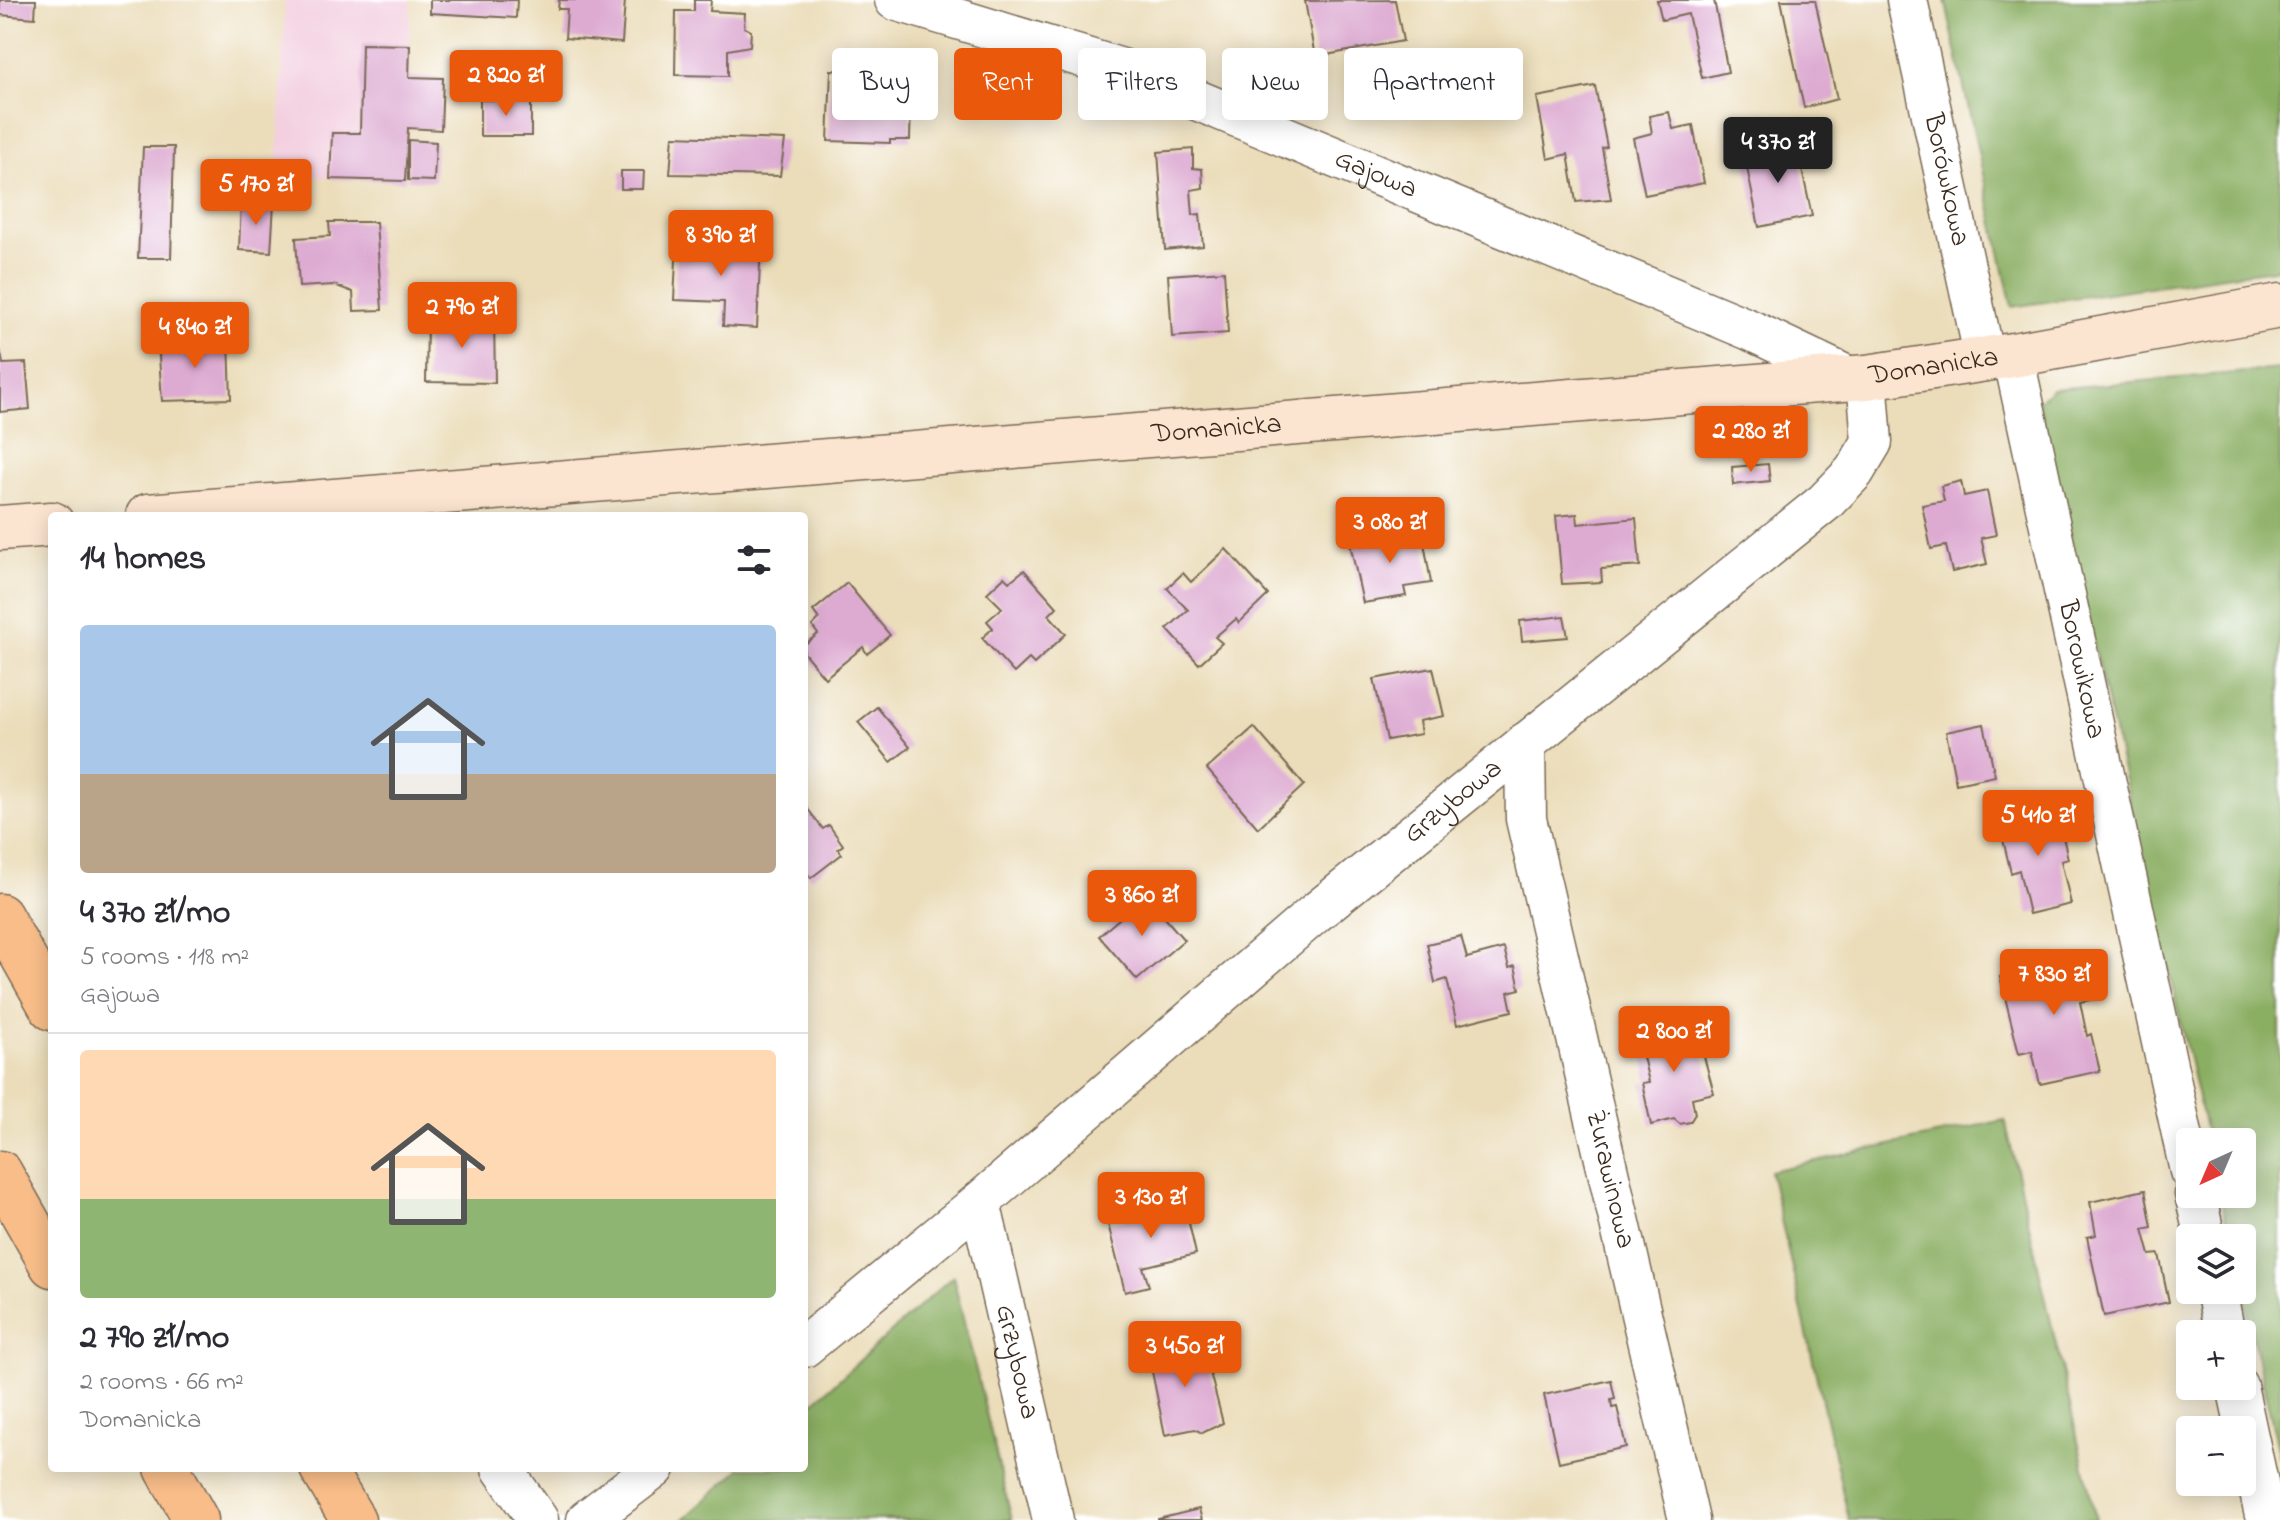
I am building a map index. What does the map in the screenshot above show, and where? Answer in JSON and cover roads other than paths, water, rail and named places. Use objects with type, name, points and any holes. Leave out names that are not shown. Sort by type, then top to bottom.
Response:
[{"type":"highway","points":[[0,916],[48,1001]]},
{"type":"highway","points":[[0,1173],[48,1258]]},
{"type":"highway","points":[[169,1472],[196,1520]]},
{"type":"highway","points":[[324,1472],[353,1520]]},
{"type":"street","name":"Gajowa","points":[[895,0],[1122,69],[1857,376]]},
{"type":"street","name":"Borówkowa","points":[[1907,0],[1999,357]]},
{"type":"street","name":"Domanicka","points":[[197,512],[1857,376],[1999,357],[2280,306]]},
{"type":"street","name":"Borowikowa","points":[[1999,357],[2180,1128]]},
{"type":"street","name":"Grzybowa","points":[[808,1344],[980,1202],[1314,914],[1825,502],[1854,472],[1872,442],[1857,376]]},
{"type":"street","points":[[0,528],[48,524]]},
{"type":"street","name":"Żurawinowa","points":[[1525,743],[1526,819],[1689,1520]]},
{"type":"street","name":"Grzybowa","points":[[980,1202],[1053,1520]]},
{"type":"street","points":[[2240,1400],[2266,1520]]},
{"type":"street","points":[[505,1472],[538,1520]]},
{"type":"street","points":[[587,1520],[650,1472]]}]
